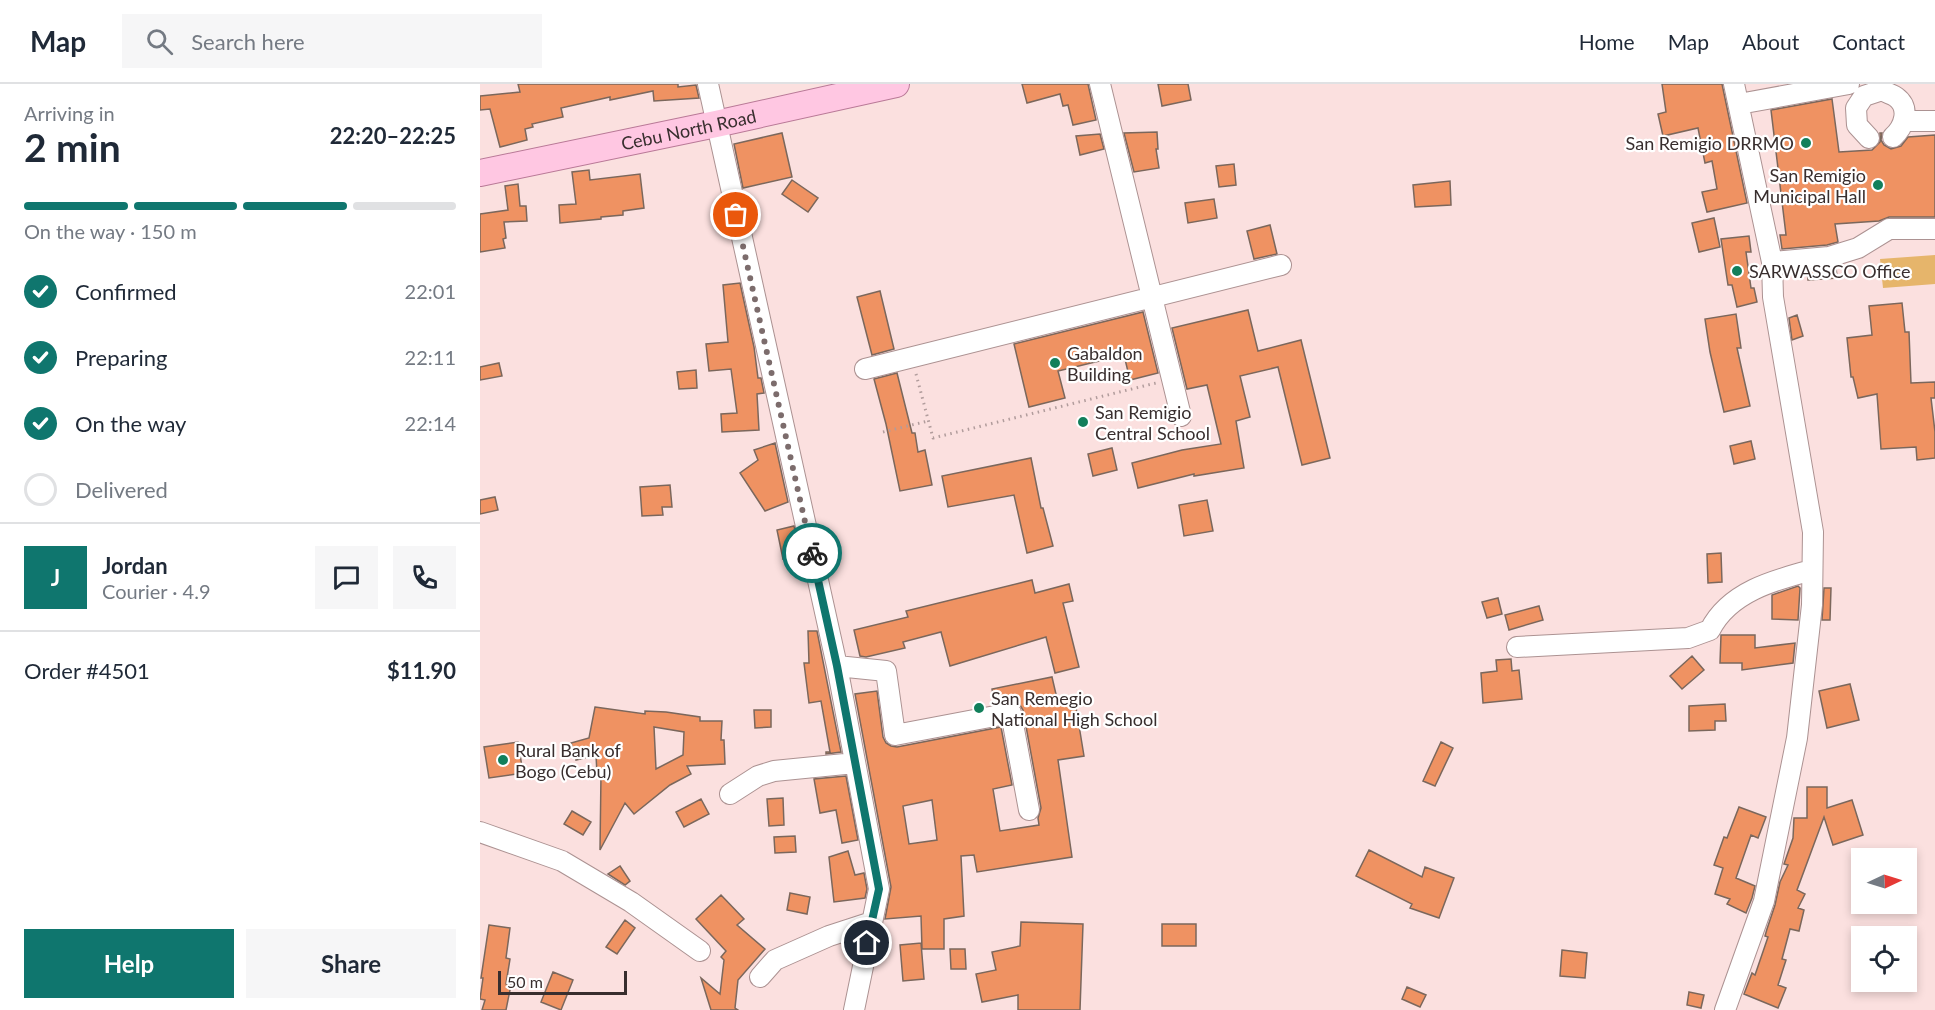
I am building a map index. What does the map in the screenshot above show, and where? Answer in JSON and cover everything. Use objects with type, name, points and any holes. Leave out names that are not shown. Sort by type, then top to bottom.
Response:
[{"type":"main road","name":"Cebu North Road","points":[[480,173],[896,84]]},
{"type":"street","points":[[708,84],[837,666],[879,889],[854,1010]]},
{"type":"street","points":[[1100,84],[1181,416]]},
{"type":"street","points":[[1725,1010],[1764,901],[1797,738],[1812,605],[1813,532],[1773,297],[1772,262],[1734,84]]},
{"type":"street","points":[[1739,104],[1859,88],[1896,91],[1904,109],[1898,129],[1935,121]]},
{"type":"street","points":[[1859,88],[1856,108],[1857,125],[1869,138]]},
{"type":"street","points":[[1772,262],[1829,257],[1858,248],[1889,229],[1935,228]]},
{"type":"street","points":[[865,369],[1281,265]]},
{"type":"street","points":[[1516,647],[1688,638],[1710,630],[1717,616],[1753,588],[1812,570]]},
{"type":"street","points":[[837,666],[886,671],[895,735],[1011,713],[1029,810]]},
{"type":"street","points":[[730,794],[758,776],[774,771],[855,763]]},
{"type":"street","points":[[480,832],[562,861],[631,902],[700,951]]},
{"type":"street","points":[[760,977],[775,960],[829,936],[872,922]]},
{"type":"path","points":[[912,357],[933,438],[1172,379]]},
{"type":"path","points":[[883,432],[928,421]]},
{"type":"shaded area","points":[[1935,255],[1935,284],[1883,288],[1880,259]]},
{"type":"building","points":[[518,84],[678,84],[678,87],[696,85],[699,98],[654,101],[653,91],[610,100],[610,97],[561,108],[563,117],[532,124],[533,127],[525,129],[527,140],[500,147],[490,109],[480,110],[480,96],[520,92]]},
{"type":"building","points":[[1022,84],[1088,84],[1096,120],[1073,125],[1068,105],[1063,106],[1060,94],[1027,103]]},
{"type":"building","points":[[1158,84],[1188,84],[1191,100],[1162,106]]},
{"type":"building","points":[[1662,84],[1722,84],[1747,203],[1707,212],[1702,192],[1717,189],[1712,161],[1705,163],[1698,128],[1663,136],[1658,114],[1666,112]]},
{"type":"building","points":[[1832,99],[1839,152],[1872,150],[1880,142],[1880,133],[1882,133],[1881,140],[1884,145],[1891,149],[1901,146],[1908,137],[1935,135],[1935,217],[1889,217],[1879,221],[1835,224],[1838,242],[1782,249],[1780,235],[1786,235],[1771,110]]},
{"type":"building","points":[[1157,132],[1158,149],[1156,149],[1159,168],[1134,172],[1124,133]]},
{"type":"building","points":[[782,133],[792,177],[743,188],[734,144]]},
{"type":"building","points":[[1100,134],[1104,149],[1080,155],[1076,136]]},
{"type":"building","points":[[1234,164],[1236,185],[1219,187],[1216,166]]},
{"type":"building","points":[[589,170],[590,180],[640,174],[644,208],[623,211],[623,215],[601,217],[601,219],[560,223],[559,205],[576,204],[572,172]]},
{"type":"building","points":[[792,180],[818,198],[808,212],[782,194]]},
{"type":"building","points":[[1450,181],[1451,205],[1415,207],[1413,185]]},
{"type":"building","points":[[518,184],[520,206],[526,206],[527,221],[504,222],[505,248],[480,252],[480,214],[508,210],[505,186]]},
{"type":"building","points":[[1214,199],[1217,218],[1188,223],[1185,203]]},
{"type":"building","points":[[1714,218],[1720,247],[1699,252],[1692,223]]},
{"type":"building","points":[[1270,225],[1277,254],[1254,259],[1247,231]]},
{"type":"building","points":[[1749,236],[1751,252],[1746,252],[1751,288],[1754,288],[1757,302],[1737,307],[1732,285],[1728,285],[1721,239]]},
{"type":"building","points":[[1836,267],[1837,278],[1808,280],[1807,271]]},
{"type":"building","points":[[740,283],[754,347],[758,378],[761,378],[764,393],[757,394],[759,430],[722,432],[721,414],[737,413],[731,369],[709,371],[706,344],[728,342],[723,285]]},
{"type":"building","points":[[880,291],[894,349],[872,355],[857,297]]},
{"type":"building","points":[[1902,303],[1905,332],[1909,332],[1911,383],[1935,382],[1935,398],[1931,398],[1935,458],[1917,460],[1916,447],[1881,449],[1877,394],[1858,398],[1853,377],[1851,377],[1847,338],[1872,335],[1869,306]]},
{"type":"building","points":[[1248,310],[1258,351],[1301,340],[1330,458],[1302,465],[1278,367],[1240,376],[1250,417],[1236,421],[1244,468],[1194,476],[1194,474],[1138,488],[1132,463],[1182,450],[1221,444],[1207,385],[1187,389],[1172,328]]},
{"type":"building","name":"Gabaldon Building","points":[[1143,312],[1158,373],[1130,380],[1124,355],[1058,371],[1065,398],[1029,407],[1014,344]]},
{"type":"building","points":[[1736,314],[1741,348],[1737,348],[1750,406],[1724,412],[1705,319]]},
{"type":"building","points":[[1797,315],[1803,336],[1792,340],[1789,318]]},
{"type":"building","points":[[499,363],[502,376],[480,380],[480,367]]},
{"type":"building","points":[[696,370],[697,388],[679,389],[677,372]]},
{"type":"building","points":[[897,373],[912,433],[915,433],[918,452],[925,450],[932,485],[900,491],[874,379]]},
{"type":"building","points":[[1751,441],[1755,459],[1734,464],[1730,446]]},
{"type":"building","points":[[775,443],[788,502],[765,511],[740,473],[758,460],[754,450]]},
{"type":"building","points":[[1112,448],[1117,470],[1093,476],[1088,454]]},
{"type":"building","points":[[1031,458],[1041,508],[1043,508],[1053,546],[1027,553],[1014,495],[948,507],[942,476]]},
{"type":"building","points":[[670,485],[672,507],[662,507],[663,515],[642,516],[640,487]]},
{"type":"building","points":[[495,497],[498,510],[480,514],[480,500]]},
{"type":"building","points":[[1207,500],[1213,531],[1184,536],[1179,505]]},
{"type":"building","points":[[794,526],[800,555],[783,559],[777,530]]},
{"type":"building","points":[[1721,553],[1722,582],[1708,583],[1707,554]]},
{"type":"building","points":[[1032,580],[1035,593],[1069,584],[1073,601],[1063,603],[1079,667],[1055,673],[1046,637],[950,666],[941,632],[903,642],[905,648],[866,657],[860,656],[854,630],[908,617],[906,611]]},
{"type":"building","points":[[1798,586],[1800,588],[1798,620],[1772,619],[1772,595]]},
{"type":"building","points":[[1824,588],[1831,588],[1830,620],[1822,620]]},
{"type":"building","points":[[1498,598],[1502,614],[1487,618],[1482,602]]},
{"type":"building","points":[[1539,606],[1543,620],[1509,630],[1505,615]]},
{"type":"building","points":[[808,631],[817,631],[841,752],[826,754],[830,752],[821,701],[809,703],[804,663],[809,663]]},
{"type":"building","points":[[1721,635],[1755,635],[1755,648],[1795,643],[1793,663],[1742,670],[1742,663],[1720,663]]},
{"type":"building","points":[[1692,656],[1704,670],[1682,689],[1670,676]]},
{"type":"building","points":[[1511,659],[1512,671],[1519,670],[1522,699],[1483,703],[1481,673],[1497,671],[1496,660]]},
{"type":"building","points":[[1052,677],[1058,703],[1075,701],[1084,756],[1058,760],[1072,857],[977,872],[974,855],[961,856],[964,916],[944,919],[944,949],[922,949],[921,916],[885,919],[891,887],[855,694],[877,691],[883,737],[891,746],[897,747],[1001,727],[1012,785],[993,789],[1000,831],[1039,825],[1038,818],[1041,808],[1023,710],[1014,702],[995,704],[992,689]],"holes":[[[932,800],[937,840],[909,844],[903,806]]]},
{"type":"building","points":[[1850,684],[1859,720],[1827,728],[1819,691]]},
{"type":"building","points":[[1725,704],[1726,721],[1715,721],[1715,730],[1689,731],[1689,706]]},
{"type":"building","points":[[595,707],[645,714],[645,711],[666,712],[700,717],[700,721],[722,721],[721,740],[724,740],[725,764],[687,766],[691,774],[670,785],[634,814],[625,803],[600,850],[601,774],[597,774],[596,755],[576,760],[571,743],[589,738]],"holes":[[[654,727],[684,732],[683,755],[656,769]]]},
{"type":"building","points":[[754,710],[771,710],[771,727],[755,728]]},
{"type":"building","name":"Rural Bank of Bogo (Cebu)","points":[[518,742],[523,773],[489,778],[484,747]]},
{"type":"building","points":[[1441,742],[1453,748],[1435,786],[1423,781]]},
{"type":"building","points":[[846,776],[858,840],[842,843],[836,810],[820,813],[814,779]]},
{"type":"building","points":[[1807,787],[1827,787],[1827,808],[1852,800],[1863,835],[1833,845],[1824,817],[1797,890],[1805,894],[1798,908],[1804,910],[1799,931],[1790,929],[1782,959],[1786,960],[1778,985],[1786,988],[1778,1008],[1744,994],[1752,973],[1755,975],[1768,937],[1765,936],[1780,882],[1788,865],[1784,864],[1793,838],[1794,818],[1807,818]]},
{"type":"building","points":[[783,798],[784,825],[769,826],[767,799]]},
{"type":"building","points":[[701,799],[709,814],[684,827],[676,812]]},
{"type":"building","points":[[1739,807],[1766,817],[1758,838],[1751,835],[1736,878],[1755,886],[1746,913],[1727,904],[1730,899],[1715,894],[1723,868],[1714,865],[1724,837],[1727,838]]},
{"type":"building","points":[[572,811],[591,822],[583,835],[564,824]]},
{"type":"building","points":[[795,836],[796,852],[775,853],[774,837]]},
{"type":"building","points":[[1369,850],[1422,877],[1425,867],[1454,878],[1439,918],[1410,908],[1412,904],[1356,876]]},
{"type":"building","points":[[848,851],[855,875],[864,873],[867,889],[865,898],[834,902],[829,857]]},
{"type":"building","points":[[620,866],[630,881],[625,885],[608,874]]},
{"type":"building","points":[[790,893],[810,897],[807,914],[787,910]]},
{"type":"building","points":[[721,895],[744,919],[737,925],[765,949],[738,980],[735,1008],[738,1010],[711,1010],[701,978],[720,994],[724,960],[721,957],[726,951],[696,919]]},
{"type":"building","points":[[625,920],[635,928],[617,954],[606,947]]},
{"type":"building","points":[[1021,922],[1083,924],[1080,1010],[1018,1010],[1018,995],[982,1002],[976,974],[996,970],[992,952],[1020,946]]},
{"type":"building","points":[[1162,924],[1196,924],[1196,946],[1162,946]]},
{"type":"building","points":[[489,925],[510,928],[506,958],[510,959],[506,984],[511,985],[506,1010],[482,1010],[485,1000],[480,999],[483,978],[481,978]]},
{"type":"building","points":[[921,943],[924,979],[903,981],[900,945]]},
{"type":"building","points":[[950,949],[965,949],[966,969],[951,969]]},
{"type":"building","points":[[1562,950],[1587,953],[1585,978],[1560,976]]},
{"type":"building","points":[[553,972],[573,980],[561,1010],[541,1002]]},
{"type":"building","points":[[1407,987],[1426,995],[1420,1007],[1402,999]]},
{"type":"building","points":[[1689,992],[1704,995],[1701,1008],[1687,1005]]},
{"type":"way so far","points":[[736,215],[812,553]]},
{"type":"place","name":"San Remigio DRRMO","points":[[1806,143]]},
{"type":"place","name":"San Remigio Municipal Hall","points":[[1878,185]]},
{"type":"place","name":"SARWASSCO Office","points":[[1737,271]]},
{"type":"place","name":"Gabaldon Building","points":[[1055,363]]},
{"type":"place","name":"San Remigio Central School","points":[[1083,422]]},
{"type":"place","name":"San Remegio National High School","points":[[979,708]]},
{"type":"place","name":"Rural Bank of Bogo (Cebu)","points":[[503,760]]},
{"type":"route","points":[[812,553],[837,666],[879,889],[867,943]]}]
